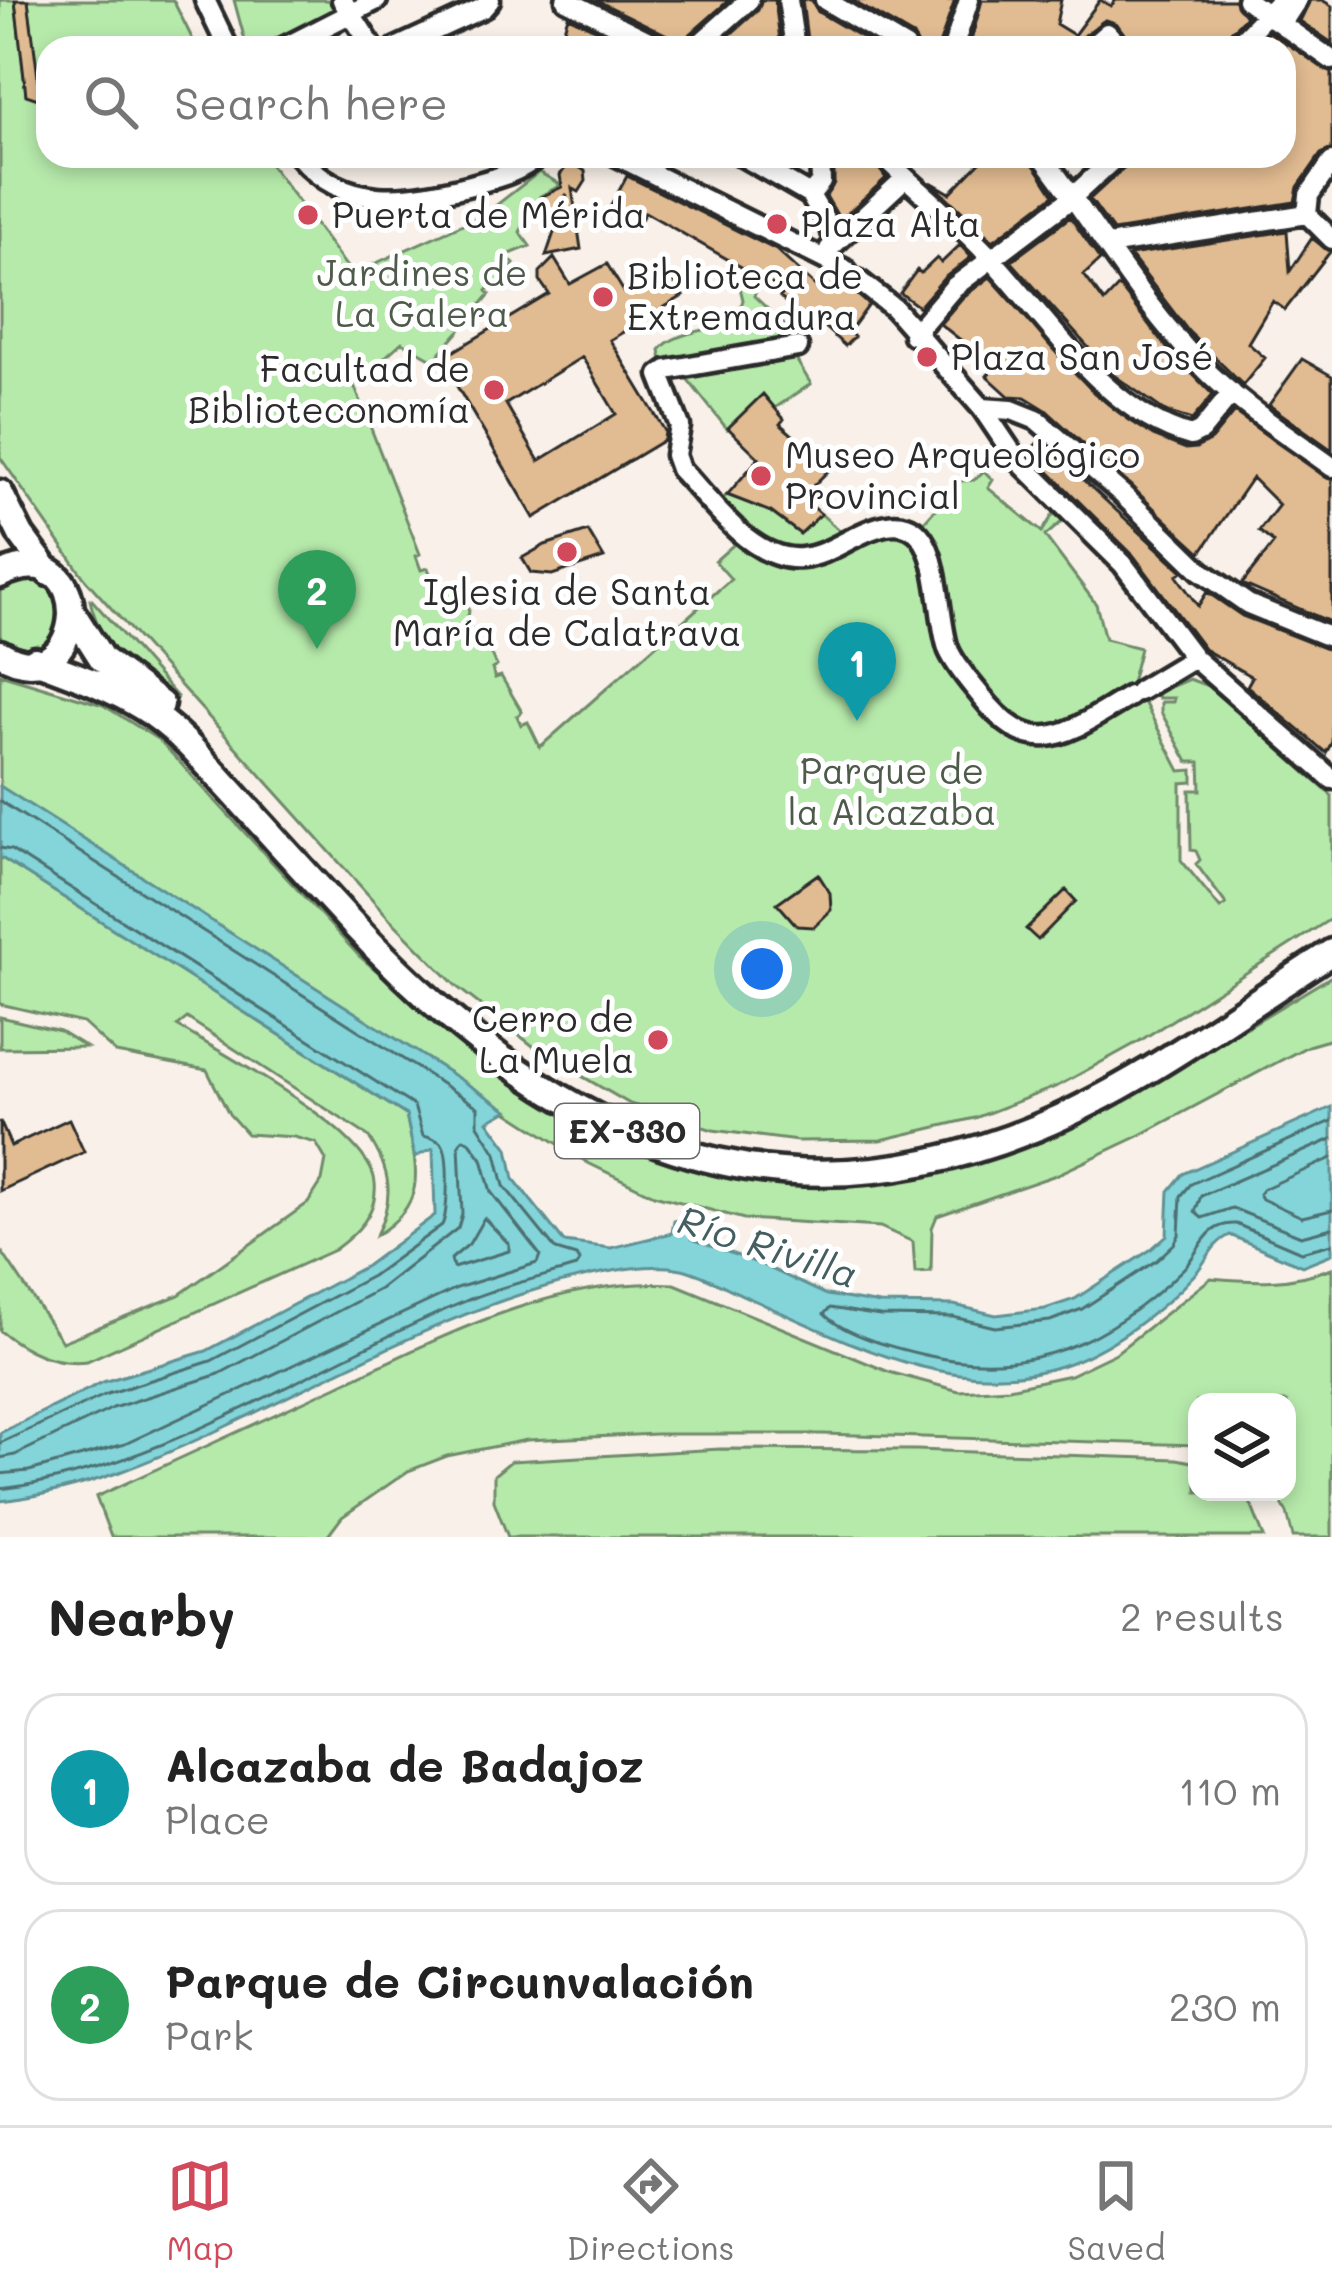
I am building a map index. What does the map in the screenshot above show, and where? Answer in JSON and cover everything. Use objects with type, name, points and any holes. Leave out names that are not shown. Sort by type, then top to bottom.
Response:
[{"type":"main road","name":"EX-330","points":[[0,493],[21,535],[49,573],[65,586],[74,615],[101,659],[189,727],[411,964],[479,1027],[574,1093],[684,1140],[743,1152],[811,1158],[889,1155],[1017,1120],[1114,1072],[1332,935]]},
{"type":"main road","points":[[0,575],[29,567],[49,573]]},
{"type":"main road","points":[[35,661],[66,641],[74,615]]},
{"type":"main road","name":"EX-330","points":[[0,652],[11,659],[35,661],[145,708],[183,738],[369,941],[473,1039],[570,1106],[681,1155],[742,1167],[813,1173],[891,1168],[956,1154],[1036,1128],[1101,1096],[1332,952]]},
{"type":"street","points":[[205,0],[222,36]]},
{"type":"street","points":[[302,36],[346,6],[376,0]]},
{"type":"street","points":[[422,36],[483,8],[490,0]]},
{"type":"street","points":[[566,0],[639,36]]},
{"type":"street","points":[[708,36],[749,0]]},
{"type":"street","points":[[788,0],[794,36]]},
{"type":"street","points":[[825,0],[886,36]]},
{"type":"street","points":[[957,36],[969,0]]},
{"type":"street","points":[[1247,0],[1270,7],[1332,60]]},
{"type":"street","points":[[1270,7],[1284,20],[1297,0]]},
{"type":"street","points":[[346,6],[366,36]]},
{"type":"street","points":[[1245,36],[1270,7]]},
{"type":"street","points":[[1307,214],[1309,195],[1332,162]]},
{"type":"street","points":[[312,168],[329,184],[352,194],[393,200],[433,194],[521,168]]},
{"type":"street","points":[[650,168],[852,275],[894,308],[982,408],[1016,457],[1123,564],[1194,658],[1332,779]]},
{"type":"street","points":[[773,168],[810,195],[836,239]]},
{"type":"street","points":[[810,195],[820,182],[820,168]]},
{"type":"street","points":[[823,259],[892,168]]},
{"type":"street","points":[[899,168],[991,258],[1077,358],[1167,428],[1196,435],[1232,393]]},
{"type":"street","points":[[1051,168],[1176,338],[1232,393],[1332,467]]},
{"type":"street","points":[[914,334],[954,287],[1104,168]]},
{"type":"street","points":[[1108,244],[1307,214]]},
{"type":"street","points":[[1307,214],[1332,239]]},
{"type":"street","points":[[798,347],[660,375],[680,426],[675,455],[680,469],[742,533],[766,551],[805,558],[886,525],[907,526],[923,537],[931,555],[949,651],[996,715],[1029,737],[1048,737],[1194,658]]},
{"type":"street","points":[[982,408],[1012,410],[1037,420],[1218,583],[1248,604],[1332,638]]},
{"type":"green space","points":[[0,0],[15,0],[26,94],[36,98],[36,168],[273,168],[352,274],[485,214],[539,172],[561,185],[540,196],[520,232],[530,246],[505,256],[514,264],[487,291],[490,294],[468,320],[463,317],[457,325],[461,329],[434,360],[402,342],[354,385],[420,554],[416,556],[421,570],[428,568],[436,589],[457,584],[469,611],[470,631],[478,629],[497,666],[492,669],[495,678],[501,676],[522,712],[517,716],[521,725],[528,722],[540,747],[731,579],[715,561],[740,539],[711,509],[727,495],[766,509],[799,533],[821,514],[844,535],[891,515],[921,525],[961,481],[974,480],[984,471],[993,480],[988,488],[1042,532],[1054,513],[1063,521],[1045,536],[1096,604],[1105,639],[1140,648],[1132,679],[1180,771],[1193,770],[1193,782],[1181,783],[1181,860],[1220,908],[1226,904],[1196,864],[1200,860],[1196,851],[1191,850],[1190,790],[1201,790],[1200,762],[1188,762],[1161,712],[1161,702],[1174,698],[1158,698],[1156,693],[1189,679],[1208,686],[1332,796],[1332,918],[1138,1042],[1058,1086],[975,1118],[881,1140],[797,1141],[713,1130],[630,1104],[542,1053],[457,987],[390,919],[85,579],[0,457]]},
{"type":"green space","points":[[28,0],[173,0],[191,36],[36,36],[36,64]]},
{"type":"green space","points":[[234,0],[337,0],[344,11],[296,36],[244,36]]},
{"type":"green space","points":[[738,279],[757,289],[754,296],[794,334],[790,340],[663,366],[660,350],[667,343],[737,318],[743,300]]},
{"type":"green space","points":[[794,356],[811,384],[775,408],[759,398],[727,429],[685,376]]},
{"type":"green space","points":[[23,578],[48,588],[56,600],[61,627],[34,648],[18,648],[0,640],[0,590]]},
{"type":"green space","points":[[90,600],[178,698],[148,682],[122,660],[102,632]]},
{"type":"green space","points":[[0,674],[103,705],[159,740],[359,956],[487,1063],[614,1144],[722,1174],[880,1181],[1042,1139],[1170,1073],[1332,976],[1332,1039],[1308,1046],[1056,1175],[937,1216],[932,1228],[931,1272],[915,1273],[913,1242],[880,1227],[744,1219],[654,1195],[588,1163],[11,795],[0,786]]},
{"type":"green space","points":[[0,857],[406,1115],[415,1183],[405,1210],[376,1235],[386,1209],[388,1184],[368,1136],[187,1018],[177,1026],[291,1095],[349,1140],[367,1162],[375,1183],[369,1214],[334,1250],[87,1361],[40,1355],[0,1331],[0,1249],[62,1342],[179,1295],[308,1203],[322,1181],[326,1160],[316,1143],[247,1134],[229,1114],[207,1070],[116,1053],[83,1023],[0,1004]]},
{"type":"green space","points":[[0,1017],[60,1031],[86,1047],[0,1048]]},
{"type":"green space","points":[[1332,1268],[1332,1537],[1293,1537],[1280,1501],[1296,1501],[1296,1393],[1188,1393],[1188,1445],[822,1434],[527,1440],[447,1456],[408,1471],[342,1517],[327,1537],[111,1537],[96,1497],[459,1330],[586,1290],[675,1284],[889,1372],[959,1391],[1009,1388],[1070,1375],[1116,1353],[1211,1278],[1301,1277]]},
{"type":"green space","points":[[720,1449],[1177,1459],[1188,1461],[1188,1501],[1250,1501],[1264,1537],[508,1537],[494,1501],[494,1475],[511,1461]]},
{"type":"water","points":[[0,786],[508,1110],[488,1121],[508,1148],[514,1179],[564,1242],[611,1248],[672,1233],[674,1221],[682,1219],[692,1239],[827,1295],[880,1304],[954,1305],[996,1315],[1045,1309],[1075,1299],[1167,1235],[1169,1191],[1183,1174],[1332,1107],[1332,1254],[1302,1266],[1230,1235],[1166,1302],[1098,1350],[1061,1366],[1020,1375],[980,1376],[940,1371],[861,1347],[690,1271],[659,1267],[614,1271],[545,1287],[453,1320],[119,1472],[61,1490],[0,1501],[0,1433],[103,1382],[206,1351],[366,1266],[435,1215],[433,1149],[415,1157],[406,1115],[0,857]]},
{"type":"building","points":[[15,0],[28,0],[36,62],[36,98],[26,95]]},
{"type":"building","points":[[596,0],[729,0],[688,36],[669,36]]},
{"type":"building","points":[[762,0],[775,0],[780,36],[729,36],[758,10]]},
{"type":"building","points":[[802,0],[812,0],[818,12],[859,36],[806,36]]},
{"type":"building","points":[[851,0],[955,0],[942,36],[913,36]]},
{"type":"building","points":[[982,0],[1061,0],[1056,24],[1074,35],[1100,0],[1111,6],[1116,0],[1234,0],[1246,16],[1227,36],[1126,36],[1117,24],[1105,20],[1084,36],[972,36]]},
{"type":"building","points":[[1310,0],[1332,6],[1332,43],[1300,21]]},
{"type":"building","points":[[568,16],[609,36],[562,36]]},
{"type":"building","points":[[1296,50],[1332,73],[1332,149],[1321,154],[1298,187],[1295,202],[1113,231],[1090,199],[1124,168],[1296,168]]},
{"type":"building","points":[[565,168],[585,171],[586,181],[579,192],[572,188],[581,249],[546,256],[567,194],[546,222],[541,197],[562,187],[560,175]]},
{"type":"building","points":[[834,168],[879,168],[886,178],[840,220],[826,196],[834,183]]},
{"type":"building","points":[[974,168],[1037,168],[1054,195],[993,241],[931,182],[950,193]]},
{"type":"building","points":[[627,176],[776,250],[823,293],[837,281],[845,283],[869,305],[849,332],[854,337],[845,346],[823,326],[817,333],[780,297],[785,292],[645,212],[638,225],[607,213]]},
{"type":"building","points":[[1070,217],[1100,260],[1084,275],[1104,302],[1119,286],[1167,348],[1213,395],[1192,420],[1166,412],[1112,374],[1011,261]]},
{"type":"building","points":[[1287,231],[1290,271],[1312,238],[1330,252],[1285,310],[1273,301],[1248,343],[1265,358],[1243,385],[1188,331],[1130,255]]},
{"type":"building","points":[[960,245],[971,257],[919,307],[900,293],[917,270],[921,273],[937,258],[941,263]]},
{"type":"building","name":"Facultad de Biblioteconomía","points":[[554,258],[570,284],[607,264],[624,292],[665,266],[683,296],[610,340],[665,431],[664,440],[534,518],[441,359],[549,294],[540,272]],"holes":[[[582,357],[616,414],[539,461],[506,404]]]},
{"type":"building","points":[[990,277],[1094,393],[1153,436],[1186,449],[1196,448],[1211,440],[1234,412],[1332,480],[1332,623],[1242,584],[1274,543],[1259,531],[1279,505],[1252,478],[1201,552],[1046,410],[1025,397],[1009,396],[987,376],[995,367],[940,324],[963,297]]},
{"type":"building","points":[[1302,359],[1332,376],[1332,450],[1269,405]]},
{"type":"building","name":"Museo Arqueológico Provincial","points":[[763,394],[784,419],[780,424],[831,468],[802,497],[821,514],[800,534],[771,512],[727,495],[759,458],[728,428]]},
{"type":"building","points":[[1040,440],[1182,571],[1177,576],[1198,606],[1207,592],[1242,616],[1332,651],[1332,742],[1326,753],[1247,686],[1252,677],[1204,649],[1134,556],[1029,452]]},
{"type":"building","name":"Iglesia de Santa María de Calatrava","points":[[588,531],[604,558],[552,575],[531,573],[522,558],[545,545]]},
{"type":"building","points":[[818,874],[830,893],[831,910],[814,927],[797,926],[777,903]]},
{"type":"building","points":[[1066,890],[1076,901],[1038,940],[1026,929]]},
{"type":"building","points":[[69,1119],[84,1152],[0,1191],[0,1121],[11,1146]]},
{"type":"place","name":"Puerta de Mérida","points":[[308,215]]},
{"type":"place","name":"Plaza Alta","points":[[777,224]]},
{"type":"place","name":"Biblioteca de Extremadura","points":[[603,297]]},
{"type":"place","name":"Plaza San José","points":[[927,357]]},
{"type":"place","name":"Facultad de Biblioteconomía","points":[[494,390]]},
{"type":"place","name":"Museo Arqueológico Provincial","points":[[761,476]]},
{"type":"place","name":"Iglesia de Santa María de Calatrava","points":[[567,552]]},
{"type":"place","name":"Parque de Circunvalación","points":[[317,649]]},
{"type":"place","name":"Alcazaba de Badajoz","points":[[857,721]]},
{"type":"place","name":"Cerro de La Muela","points":[[658,1040]]},
{"type":"park label","name":"Jardines de La Galera","points":[[422,294]]},
{"type":"park label","name":"Parque de la Alcazaba","points":[[892,792]]},
{"type":"water label","name":"Río Rivilla","points":[[768,1247]]}]
